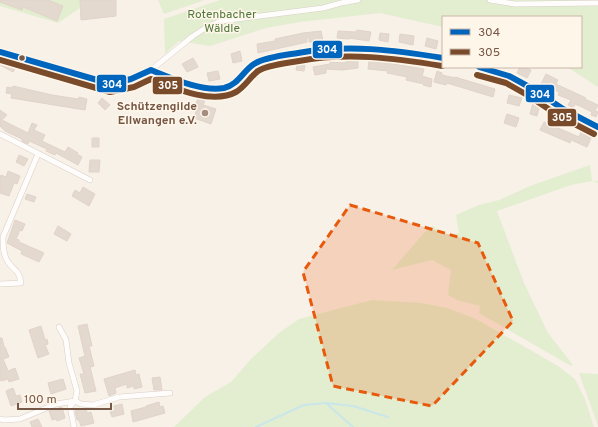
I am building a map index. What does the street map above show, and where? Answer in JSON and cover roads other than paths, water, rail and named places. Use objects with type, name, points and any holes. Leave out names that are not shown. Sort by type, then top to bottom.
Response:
[{"type":"street","points":[[0,52],[111,84],[131,79],[150,70],[207,27],[221,21],[324,8],[358,0]]},
{"type":"street","points":[[490,0],[515,4],[559,2],[598,3]]},
{"type":"street","points":[[150,70],[169,78],[216,89],[232,86],[256,63],[298,53],[338,48],[373,49],[404,51],[442,58]]},
{"type":"street","points":[[482,68],[509,76],[564,109],[598,127]]},
{"type":"street","points":[[0,134],[90,180]]},
{"type":"street","points":[[0,284],[21,283],[20,274],[7,261],[3,248],[3,237],[38,154]]},
{"type":"street","points":[[59,327],[66,340],[69,364],[77,391],[75,401],[70,406],[74,427]]},
{"type":"street","points":[[0,419],[20,419],[56,404],[75,401],[81,404],[93,406],[119,397],[170,393]]},
{"type":"waterway","points":[[256,427],[304,405],[326,403],[353,406],[388,417]]},
{"type":"waterway","points":[[327,404],[353,427]]},
{"type":"place","name":"Schützengilde Ellwangen e.V.","points":[[205,113]]},
{"type":"park label","name":"Rotenbacher Wäldle","points":[[222,21]]}]
